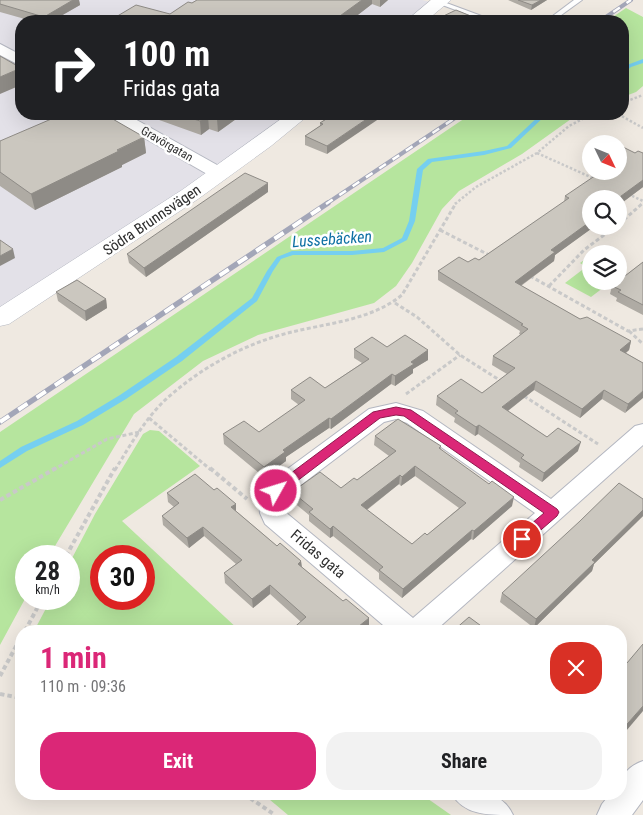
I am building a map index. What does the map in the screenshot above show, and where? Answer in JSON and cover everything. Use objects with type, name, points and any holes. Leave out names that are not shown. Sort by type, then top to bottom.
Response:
[{"type":"street","points":[[422,15],[437,1]]},
{"type":"street","points":[[0,49],[15,58]]},
{"type":"street","name":"Gravörgatan","points":[[125,120],[220,174]]},
{"type":"street","name":"Södra Brunnsvägen","points":[[0,318],[93,260],[220,174],[292,120]]},
{"type":"street","points":[[274,517],[270,509],[271,500],[276,491],[377,415],[396,411],[415,417],[552,512]]},
{"type":"street","points":[[424,625],[643,432]]},
{"type":"street","name":"Fridas gata","points":[[274,517],[402,625]]},
{"type":"street","points":[[627,796],[643,775]]},
{"type":"street","points":[[476,800],[497,815]]},
{"type":"street","points":[[612,815],[624,800]]},
{"type":"lane","points":[[558,15],[579,0]]},
{"type":"lane","points":[[437,1],[475,15]]},
{"type":"path","points":[[629,101],[643,95]]},
{"type":"path","points":[[72,545],[115,466],[162,403],[200,373],[250,346],[278,336],[378,311],[395,303],[402,295],[450,210],[464,196],[538,153],[569,126],[580,120]]},
{"type":"path","points":[[629,120],[643,128]]},
{"type":"path","points":[[538,153],[599,181]]},
{"type":"path","points":[[627,194],[643,202],[627,217]]},
{"type":"path","points":[[440,230],[499,260]]},
{"type":"path","points":[[549,286],[584,250],[604,235]]},
{"type":"path","points":[[524,273],[628,331],[643,344]]},
{"type":"path","points":[[395,303],[417,316],[460,355],[501,381]]},
{"type":"path","points":[[628,331],[643,329]]},
{"type":"path","points":[[377,415],[460,355]]},
{"type":"path","points":[[518,392],[616,455]]},
{"type":"path","points":[[150,418],[248,499],[274,517]]},
{"type":"path","points":[[0,500],[107,439],[140,432]]},
{"type":"path","points":[[28,625],[36,610]]},
{"type":"path","points":[[0,676],[15,648]]},
{"type":"path","points":[[0,694],[15,697]]},
{"type":"path","points":[[253,800],[275,815]]},
{"type":"shaded area","points":[[0,0],[422,0],[434,3],[419,15],[15,15],[15,120],[286,120],[254,145],[0,313]]},
{"type":"green space","points":[[626,8],[643,17],[643,86],[629,95],[629,15],[616,15]]},
{"type":"green space","points":[[462,120],[570,120],[522,154],[459,191],[442,209],[412,263],[396,286],[374,303],[258,335],[203,361],[134,414],[56,545],[15,545],[15,610],[19,610],[0,645],[0,432]]},
{"type":"green space","points":[[582,270],[582,290],[600,290],[591,297],[565,283]]},
{"type":"green space","points":[[150,430],[159,431],[200,466],[122,521],[148,545],[90,545],[90,610],[155,610],[155,552],[234,625],[37,625],[45,610],[80,610],[79,545],[95,514],[143,434]]},
{"type":"green space","points":[[270,800],[430,800],[451,815],[288,815]]},
{"type":"building","points":[[0,0],[73,0],[47,15],[37,15],[0,4]]},
{"type":"building","points":[[197,0],[362,0],[341,15],[119,15],[136,5],[170,14],[188,2],[192,3]]},
{"type":"building","points":[[518,0],[541,0],[532,5]]},
{"type":"building","points":[[456,10],[468,15],[446,15]]},
{"type":"building","points":[[0,56],[15,65],[15,71],[0,77]]},
{"type":"building","points":[[49,120],[114,120],[144,137],[31,194],[0,172],[0,141]]},
{"type":"building","points":[[325,120],[365,120],[327,146],[305,136],[323,124],[320,123]]},
{"type":"building","points":[[628,150],[635,153],[638,151],[643,153],[643,180],[627,192],[627,190],[582,190],[582,228],[551,250],[555,252],[515,282],[580,319],[587,317],[631,341],[620,350],[643,363],[643,391],[628,404],[604,390],[582,409],[536,381],[502,407],[547,437],[558,428],[581,442],[544,473],[521,458],[524,455],[479,425],[476,427],[455,413],[458,411],[437,396],[461,379],[482,393],[515,368],[493,356],[528,329],[438,271],[459,257],[468,262],[475,258],[479,260],[569,198],[565,196],[589,180],[628,180]]},
{"type":"building","points":[[245,173],[268,183],[144,268],[127,254]]},
{"type":"building","points":[[0,240],[13,249],[0,256]]},
{"type":"building","points":[[643,262],[643,305],[618,292],[627,290],[627,274]]},
{"type":"building","points":[[77,280],[106,299],[85,311],[56,292]]},
{"type":"building","points":[[405,335],[428,350],[411,362],[414,364],[395,376],[392,374],[331,419],[329,418],[283,450],[285,452],[264,467],[223,434],[244,421],[259,432],[305,400],[291,390],[310,377],[325,388],[369,359],[354,349],[372,337],[387,347]]},
{"type":"building","points":[[398,419],[441,446],[439,448],[489,484],[492,481],[514,497],[403,589],[379,570],[383,567],[333,526],[330,529],[309,512],[313,509],[292,492],[320,472],[341,488],[354,478],[357,480],[396,451],[375,436]],"holes":[[[415,466],[466,503],[427,535],[425,533],[412,544],[361,505]]]},
{"type":"building","points":[[195,474],[214,490],[217,488],[236,504],[231,507],[277,546],[280,543],[301,561],[298,564],[343,601],[346,599],[369,618],[360,625],[297,625],[306,617],[270,585],[252,599],[224,573],[242,560],[203,527],[187,538],[162,516],[179,503],[167,493]]},
{"type":"building","points":[[619,483],[643,499],[643,510],[592,560],[595,562],[536,619],[502,593],[580,521]]},
{"type":"building","points":[[469,617],[480,625],[460,625]]},
{"type":"building","points":[[643,644],[643,706],[627,724],[627,663]]},
{"type":"waterway","name":"Lussebäcken","points":[[629,66],[643,61]]},
{"type":"waterway","name":"Lussebäcken","points":[[0,465],[24,449],[80,423],[123,397],[179,359],[255,299],[279,258],[292,253],[352,253],[384,250],[405,239],[412,221],[420,169],[430,160],[484,153],[509,147],[538,120]]},
{"type":"railway","points":[[609,15],[631,0]]},
{"type":"railway","points":[[326,204],[452,120]]},
{"type":"railway","points":[[0,422],[328,203]]},
{"type":"route","points":[[276,491],[377,415],[396,411],[407,413],[552,512],[522,539]]}]
